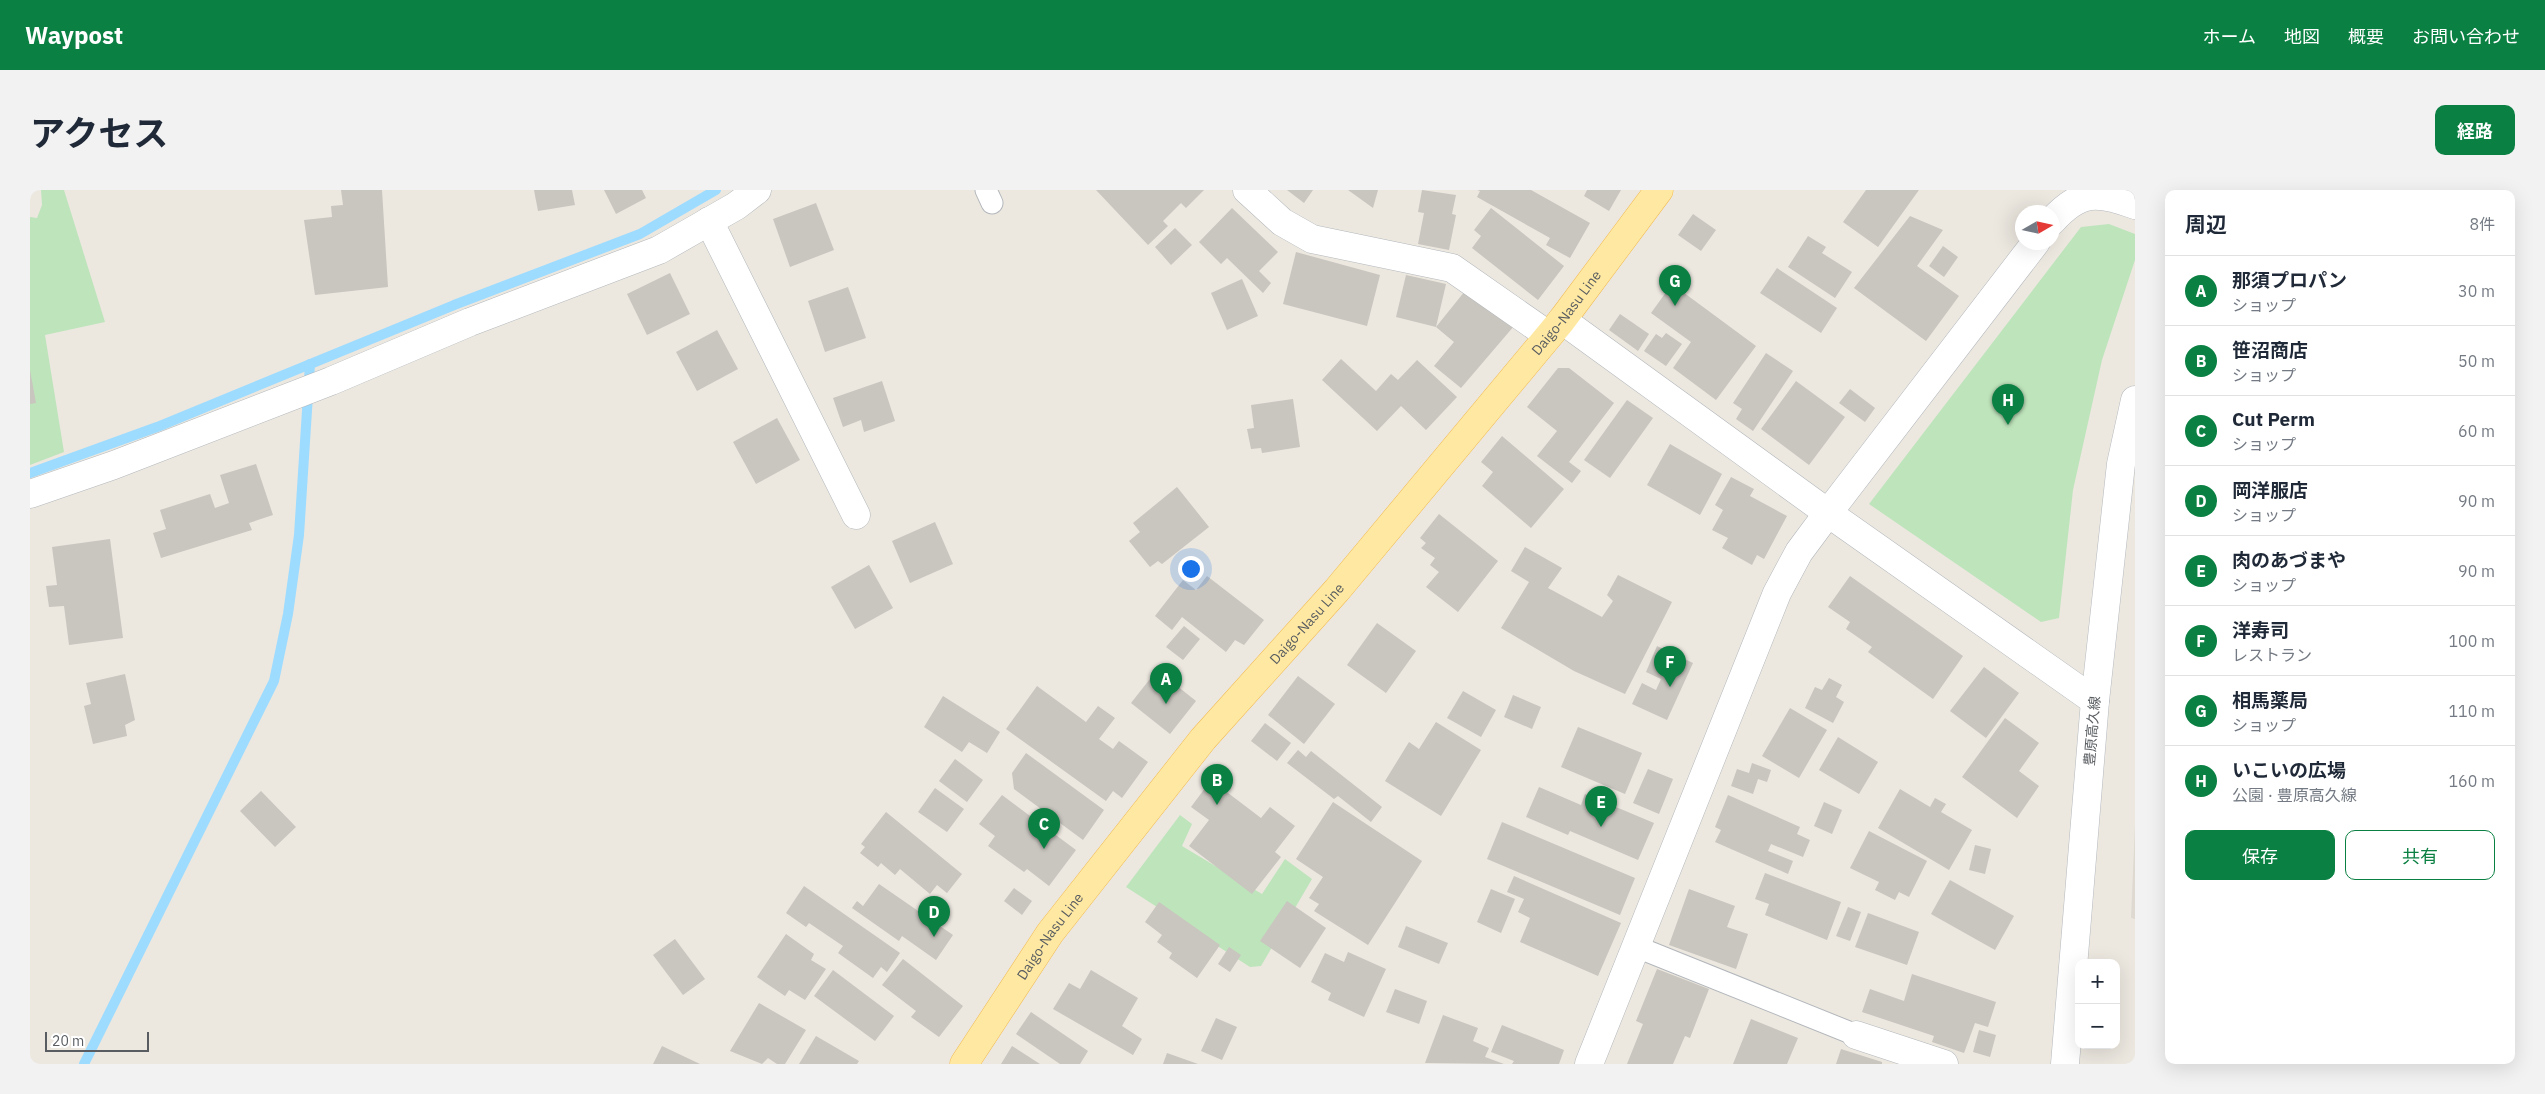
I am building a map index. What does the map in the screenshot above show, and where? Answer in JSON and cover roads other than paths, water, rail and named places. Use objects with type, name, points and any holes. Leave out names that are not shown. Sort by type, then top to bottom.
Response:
[{"type":"main road","name":"Daigo-Nasu Line","points":[[964,1064],[1050,933],[1203,739],[1337,590],[1555,327],[1659,190]]},
{"type":"street","points":[[30,494],[114,465],[322,385],[470,322],[659,250],[736,206],[757,190]]},
{"type":"street","points":[[1247,190],[1282,222],[1312,238],[1452,268],[1555,327],[1828,513],[2094,700]]},
{"type":"street","points":[[2060,211],[2065,204],[2080,196],[2096,193],[2109,193],[2135,205]]},
{"type":"street","points":[[709,221],[856,515]]},
{"type":"street","points":[[1589,1064],[1777,593],[1799,552],[2030,250]]},
{"type":"street","name":"豊原高久線","points":[[2065,1064],[2094,700],[2121,464],[2135,400]]},
{"type":"street","points":[[1856,1035],[1944,1064]]},
{"type":"lane","points":[[1637,947],[1856,1035]]},
{"type":"waterway","points":[[30,473],[157,427],[454,305],[640,234],[716,190]]},
{"type":"waterway","points":[[84,1064],[274,681],[288,614],[299,535],[310,364]]},
{"type":"place","name":"相馬薬局","points":[[1675,306]]},
{"type":"place","name":"いこいの広場","points":[[2008,425]]},
{"type":"place","name":"洋寿司","points":[[1670,687]]},
{"type":"place","name":"那須プロパン","points":[[1166,704]]},
{"type":"place","name":"笹沼商店","points":[[1217,805]]},
{"type":"place","name":"肉のあづまや","points":[[1601,827]]},
{"type":"place","name":"Cut Perm","points":[[1044,849]]},
{"type":"place","name":"岡洋服店","points":[[934,937]]}]
